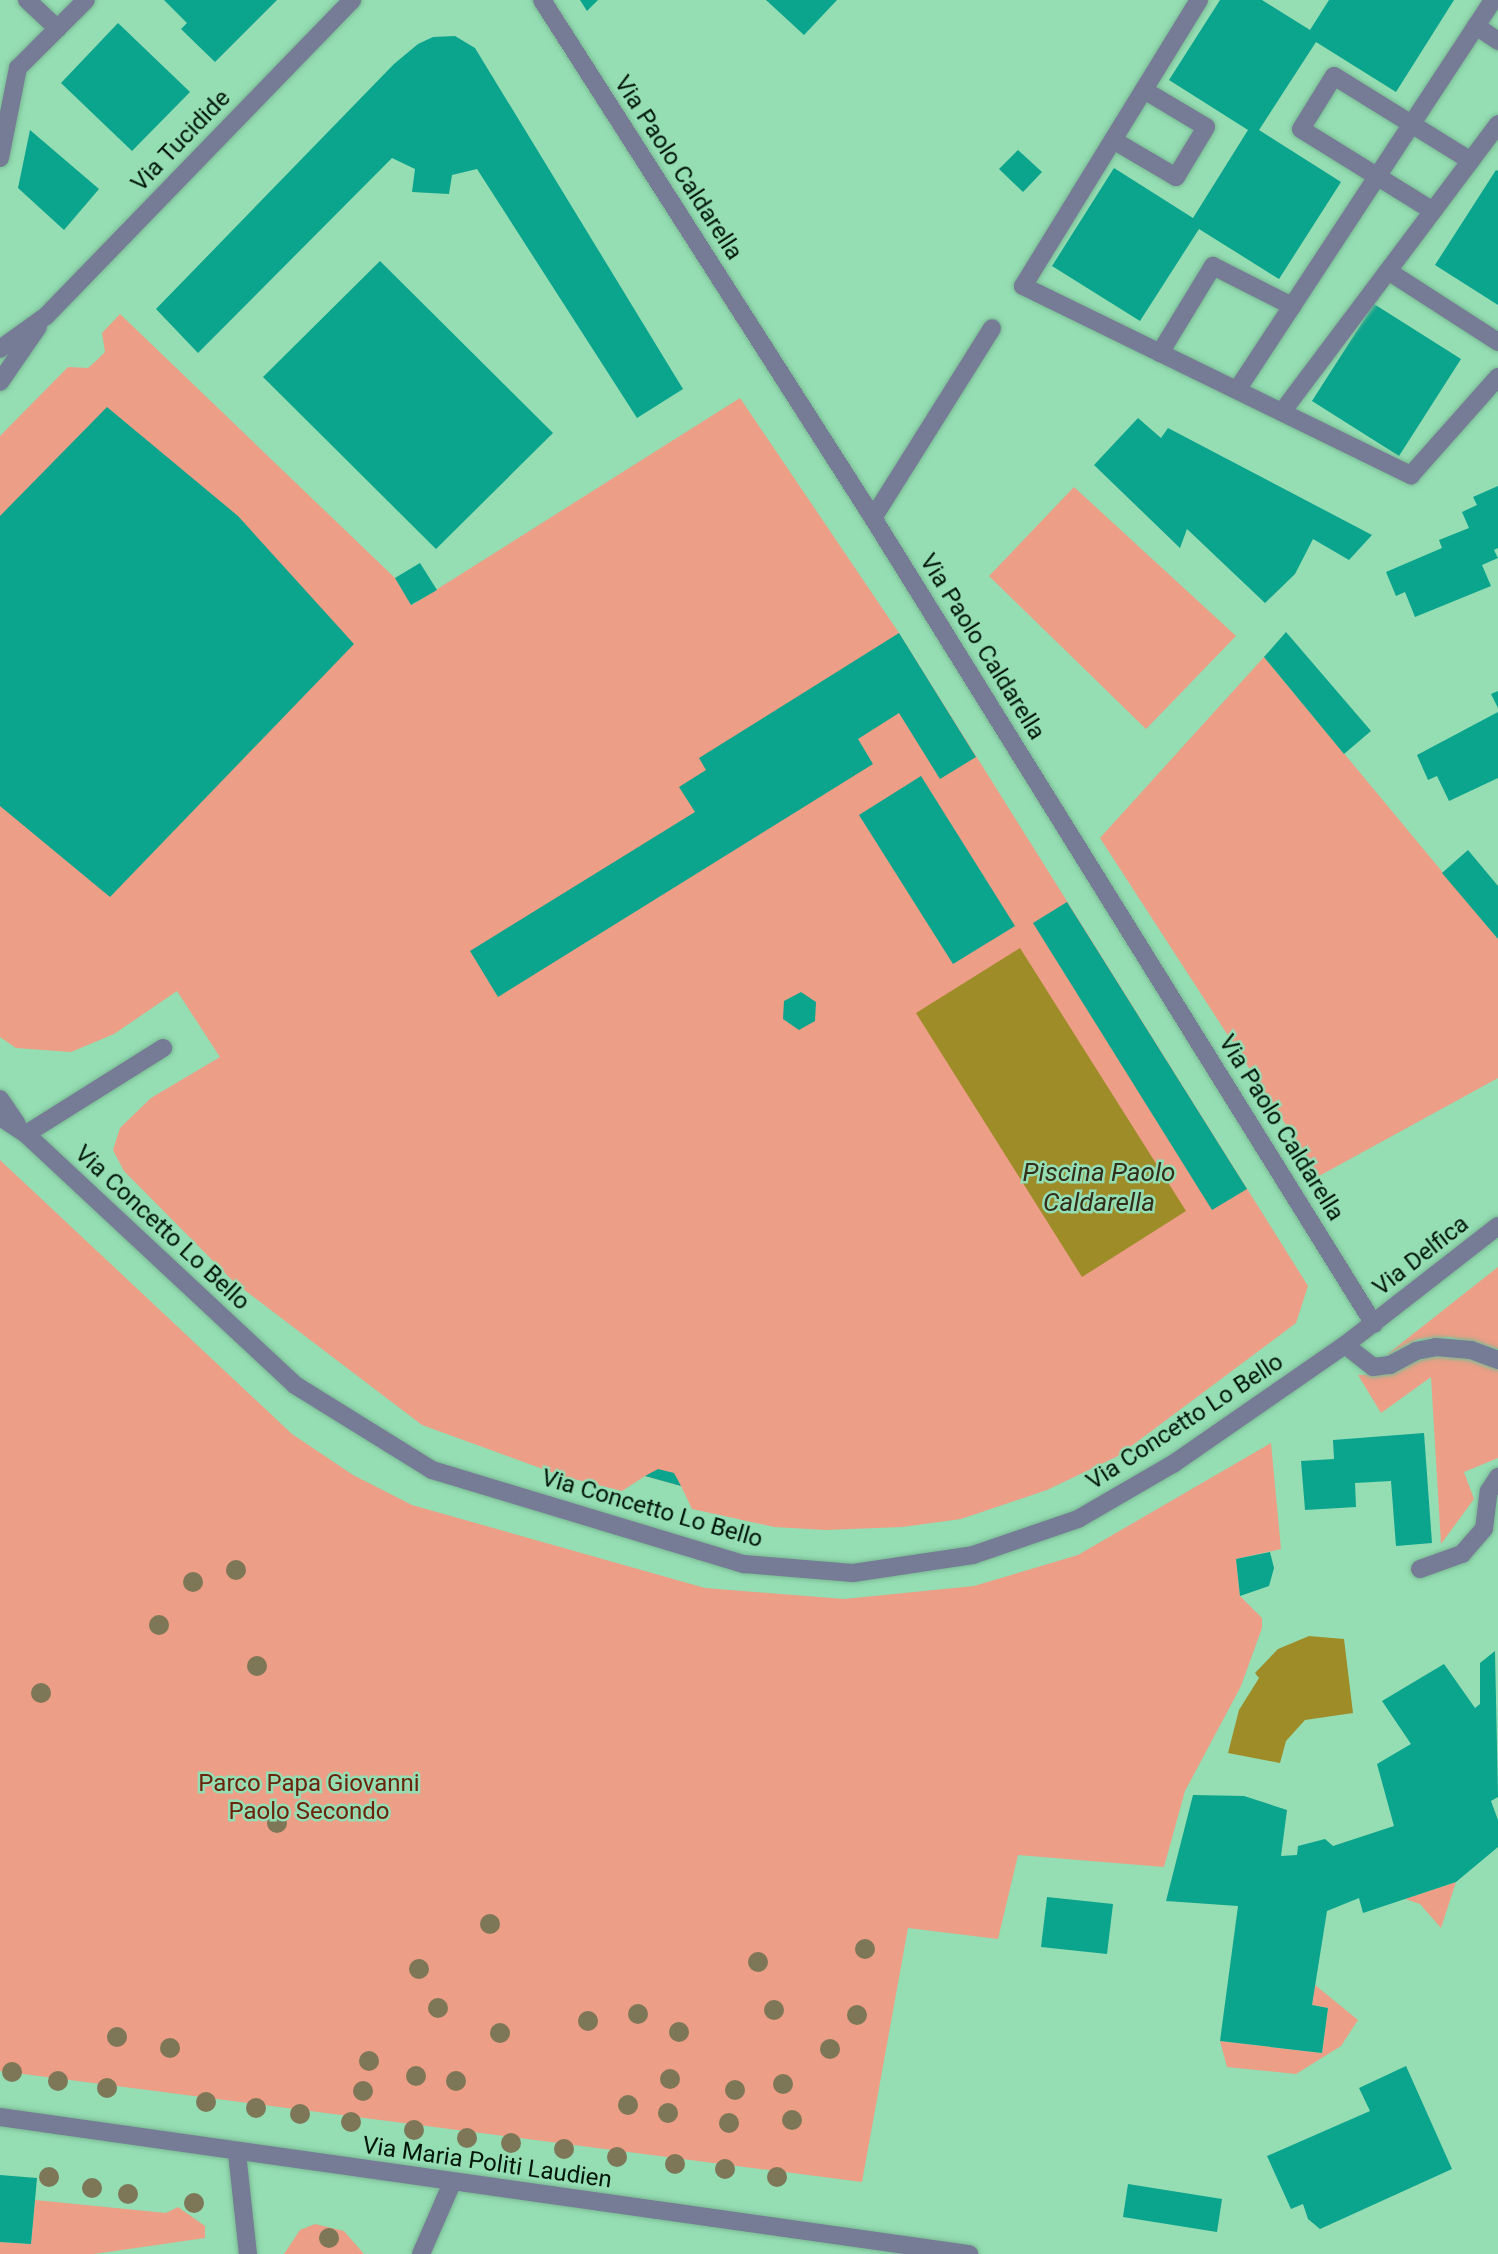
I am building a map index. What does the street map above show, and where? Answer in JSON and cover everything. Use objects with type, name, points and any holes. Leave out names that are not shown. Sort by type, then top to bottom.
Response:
[{"type":"street","points":[[27,0],[58,29]]},
{"type":"street","points":[[0,159],[18,68],[86,0]]},
{"type":"street","name":"Via Tucidide","points":[[46,316],[352,0]]},
{"type":"street","name":"Via Paolo Caldarella","points":[[542,0],[873,518],[1374,1324]]},
{"type":"street","points":[[1199,0],[1023,286],[1411,475],[1498,377]]},
{"type":"street","points":[[1237,390],[1493,0]]},
{"type":"street","points":[[1476,26],[1498,41]]},
{"type":"street","points":[[1433,211],[1301,129],[1334,76],[1471,161]]},
{"type":"street","points":[[1113,140],[1177,177],[1206,127],[1144,90]]},
{"type":"street","points":[[1282,412],[1496,131]]},
{"type":"street","points":[[1160,353],[1213,267],[1293,306]]},
{"type":"street","points":[[1388,271],[1498,342]]},
{"type":"street","points":[[0,349],[46,316]]},
{"type":"street","points":[[1,377],[46,316]]},
{"type":"street","points":[[873,518],[992,328]]},
{"type":"street","points":[[23,1132],[163,1048]]},
{"type":"street","points":[[0,1099],[23,1132]]},
{"type":"street","points":[[0,1118],[23,1132]]},
{"type":"street","name":"Via Concetto Lo Bello","points":[[23,1132],[295,1385],[432,1470],[744,1564],[853,1573],[974,1555],[1078,1519],[1173,1464],[1374,1324]]},
{"type":"street","name":"Via Delfica","points":[[1374,1324],[1498,1226]]},
{"type":"street","points":[[1345,1345],[1373,1367],[1390,1365],[1416,1351],[1436,1346],[1471,1350],[1498,1360]]},
{"type":"street","points":[[1420,1569],[1462,1554],[1484,1529],[1489,1491],[1498,1478]]},
{"type":"street","name":"Via Maria Politi Laudien","points":[[0,2117],[237,2153],[969,2254]]},
{"type":"street","points":[[237,2153],[248,2254]]},
{"type":"street","points":[[421,2254],[452,2183]]},
{"type":"green space","points":[[120,314],[395,578],[412,605],[740,398],[899,633],[1308,1286],[1296,1323],[1118,1456],[1047,1490],[961,1519],[902,1527],[826,1530],[774,1527],[692,1509],[681,1486],[645,1476],[622,1491],[562,1476],[422,1425],[234,1282],[124,1171],[113,1150],[120,1128],[151,1098],[220,1057],[177,991],[114,1034],[71,1052],[16,1048],[0,1037],[0,436],[68,367],[88,368],[105,352],[102,333]]},
{"type":"green space","points":[[1074,487],[1236,636],[1146,729],[989,576]]},
{"type":"green space","points":[[1264,657],[1498,939],[1498,1078],[1319,1176],[1100,838]]},
{"type":"green space","name":"Parco Papa Giovanni Paolo Secondo","points":[[0,1160],[292,1434],[353,1475],[412,1505],[705,1588],[844,1599],[974,1586],[1078,1555],[1271,1443],[1281,1549],[1236,1559],[1240,1596],[1262,1618],[1262,1628],[1241,1686],[1185,1791],[1164,1867],[1018,1855],[998,1939],[908,1928],[862,2182],[0,2071]]},
{"type":"green space","points":[[1498,1267],[1498,1349],[1449,1337],[1419,1339],[1385,1356]]},
{"type":"green space","points":[[1445,1355],[1478,1360],[1498,1369],[1498,1458],[1464,1472],[1474,1499],[1441,1544],[1431,1377],[1381,1413],[1358,1375],[1386,1374],[1428,1357]]},
{"type":"green space","points":[[1456,1882],[1441,1928],[1420,1904],[1405,1899]]},
{"type":"green space","points":[[1315,1985],[1358,2020],[1341,2046],[1296,2074],[1227,2067],[1220,2041],[1322,2053],[1328,2008],[1312,2005]]},
{"type":"green space","points":[[35,2200],[166,2213],[178,2207],[205,2226],[205,2238],[94,2254],[0,2254],[0,2242],[31,2244]]},
{"type":"green space","points":[[315,2224],[344,2231],[364,2254],[284,2254],[300,2230]]},
{"type":"water","name":"Piscina Paolo Caldarella","points":[[1020,948],[1186,1211],[1082,1277],[916,1013]]},
{"type":"water","points":[[1309,1636],[1344,1639],[1353,1713],[1305,1720],[1286,1741],[1280,1763],[1228,1753],[1239,1710],[1259,1678],[1255,1673],[1278,1649]]},
{"type":"building","points":[[164,0],[277,0],[215,62],[181,29],[187,23]]},
{"type":"building","points":[[580,0],[598,0],[587,11]]},
{"type":"building","points":[[766,0],[837,0],[804,35]]},
{"type":"building","points":[[1220,0],[1262,0],[1310,30],[1329,0],[1454,0],[1396,92],[1316,42],[1259,130],[1341,182],[1279,279],[1199,229],[1140,321],[1052,266],[1114,168],[1193,218],[1248,130],[1169,80]]},
{"type":"building","points":[[118,23],[190,92],[132,151],[61,83]]},
{"type":"building","points":[[455,36],[475,48],[683,389],[637,418],[477,169],[452,175],[449,194],[412,192],[415,169],[392,158],[198,353],[156,309],[394,64],[418,44],[433,37]]},
{"type":"building","points":[[30,130],[99,189],[64,230],[18,188]]},
{"type":"building","points":[[1018,150],[1042,172],[1023,192],[999,169]]},
{"type":"building","points":[[1496,170],[1498,171],[1498,305],[1435,265]]},
{"type":"building","points":[[380,261],[553,433],[436,549],[263,377]]},
{"type":"building","points":[[1374,304],[1461,359],[1399,456],[1312,401]]},
{"type":"building","points":[[107,407],[238,516],[354,644],[110,897],[0,806],[0,516]]},
{"type":"building","points":[[1138,418],[1161,438],[1168,428],[1372,535],[1349,560],[1313,539],[1295,574],[1265,603],[1187,529],[1180,548],[1094,465]]},
{"type":"building","points":[[1498,486],[1498,548],[1494,550],[1498,558],[1482,565],[1491,586],[1415,617],[1405,592],[1396,596],[1386,572],[1442,548],[1439,540],[1469,528],[1462,512],[1477,505],[1473,497]]},
{"type":"building","points":[[420,563],[437,590],[411,605],[395,578]]},
{"type":"building","points":[[1286,632],[1371,731],[1344,754],[1264,657]]},
{"type":"building","points":[[899,633],[976,757],[940,779],[899,713],[858,739],[873,764],[498,997],[470,951],[695,812],[679,787],[706,770],[699,758]]},
{"type":"building","points":[[1498,691],[1498,708],[1491,694]]},
{"type":"building","points":[[1498,712],[1498,778],[1449,801],[1437,776],[1428,780],[1417,755]]},
{"type":"building","points":[[921,776],[1015,926],[953,964],[859,815]]},
{"type":"building","points":[[1468,850],[1498,886],[1498,939],[1442,873]]},
{"type":"building","points":[[1067,902],[1247,1189],[1212,1210],[1033,923]]},
{"type":"building","points":[[801,992],[816,1002],[815,1021],[799,1030],[783,1019],[784,1001]]},
{"type":"building","points":[[1424,1433],[1432,1543],[1396,1546],[1391,1481],[1355,1483],[1356,1507],[1305,1510],[1301,1461],[1334,1459],[1333,1440]]},
{"type":"building","points":[[658,1469],[674,1473],[681,1486],[645,1476]]},
{"type":"building","points":[[1270,1552],[1274,1568],[1269,1586],[1240,1596],[1236,1559]]},
{"type":"building","points":[[1495,1651],[1498,1797],[1491,1801],[1498,1820],[1498,1847],[1456,1882],[1363,1913],[1359,1898],[1327,1911],[1312,2005],[1328,2008],[1322,2053],[1220,2041],[1238,1906],[1166,1901],[1193,1795],[1244,1796],[1287,1810],[1281,1856],[1297,1855],[1298,1846],[1325,1839],[1333,1846],[1394,1826],[1377,1764],[1411,1744],[1382,1701],[1444,1664],[1475,1708],[1480,1704],[1480,1663]]},
{"type":"building","points":[[1047,1897],[1113,1904],[1107,1954],[1041,1947]]},
{"type":"building","points":[[1406,2066],[1452,2169],[1320,2229],[1308,2219],[1303,2204],[1291,2209],[1267,2156],[1370,2111],[1359,2088]]},
{"type":"building","points":[[0,2175],[37,2178],[31,2244],[0,2242]]},
{"type":"building","points":[[1128,2184],[1222,2199],[1217,2232],[1123,2217]]}]
